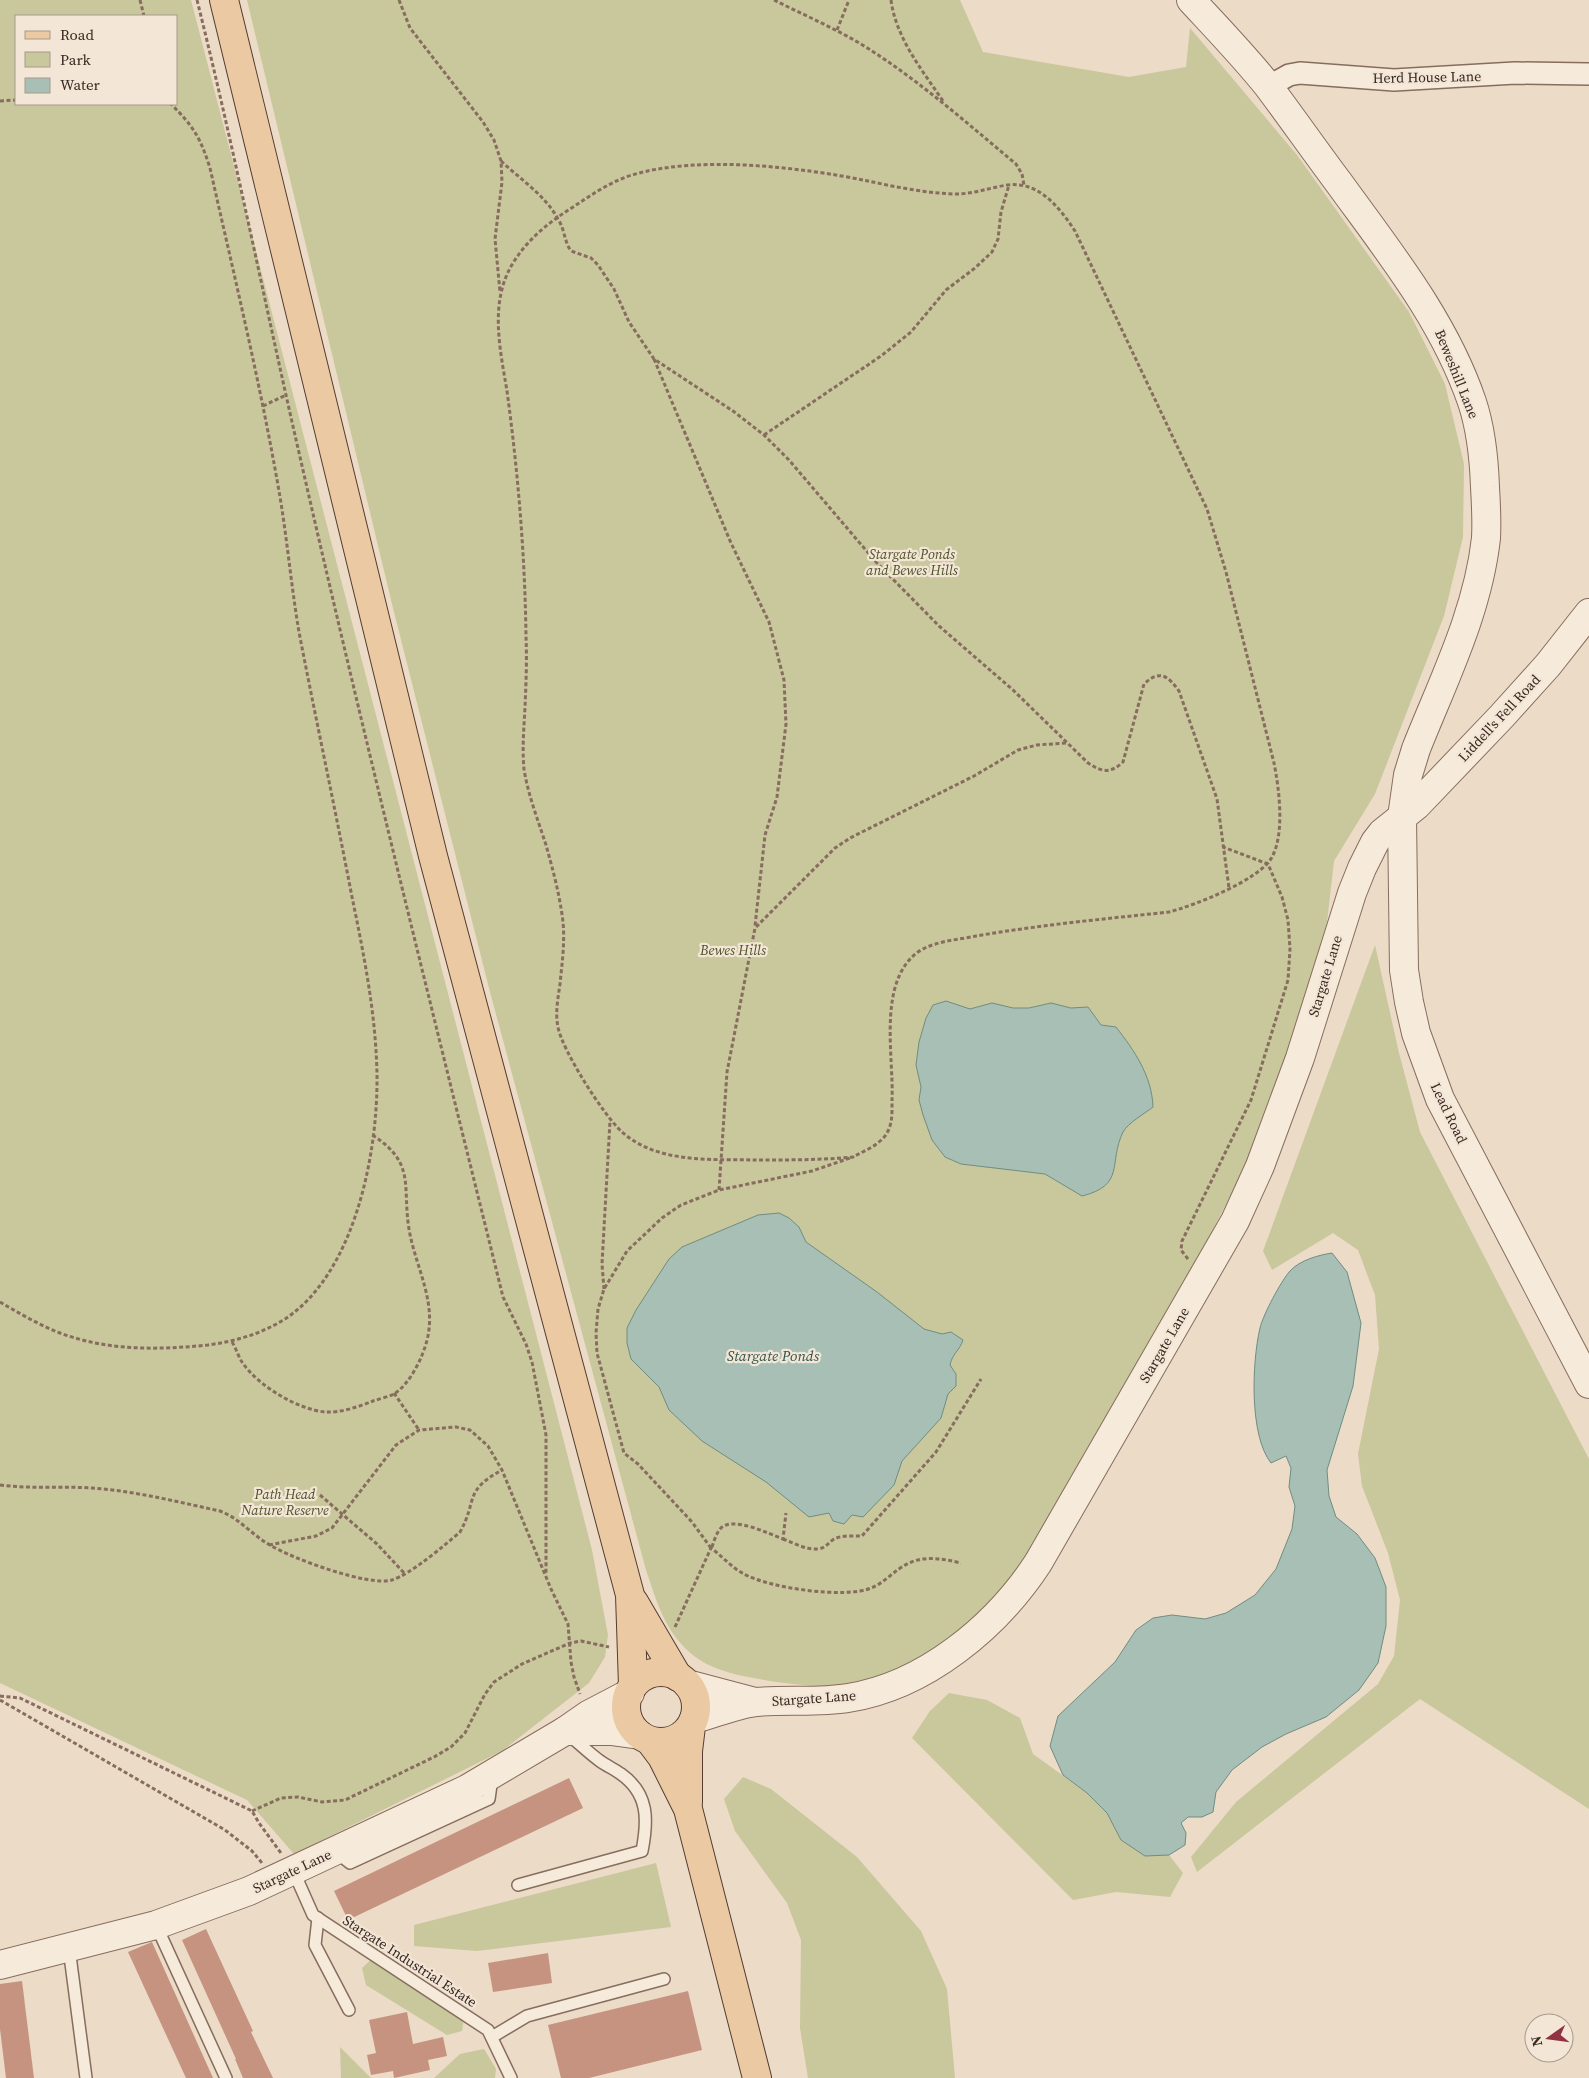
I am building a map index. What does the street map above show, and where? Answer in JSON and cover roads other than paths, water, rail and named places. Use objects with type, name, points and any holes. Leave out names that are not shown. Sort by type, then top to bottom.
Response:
[{"type":"main road","points":[[224,0],[433,856],[630,1595],[654,1638],[695,1701],[688,1751],[688,1809]]},
{"type":"main road","points":[[630,1595],[631,1689],[627,1711],[634,1728],[662,1756],[688,1809],[757,2078]]},
{"type":"main road","points":[[631,1689],[641,1679],[658,1673],[667,1673],[682,1680]]},
{"type":"main road","points":[[645,1738],[659,1743],[669,1742],[685,1733],[692,1723]]},
{"type":"street","name":"Beweshill Lane","points":[[1191,0],[1230,41],[1268,87],[1408,278],[1435,321],[1456,363],[1472,403],[1480,432],[1486,504],[1486,536],[1482,568],[1475,596],[1463,629],[1416,749],[1408,775],[1402,817]]},
{"type":"street","name":"Herd House Lane","points":[[1268,87],[1289,76],[1300,73],[1394,80],[1515,73],[1589,74]]},
{"type":"street","name":"Liddell's Fell Road","points":[[1402,817],[1427,795],[1502,716],[1548,665],[1589,613]]},
{"type":"street","name":"Stargate Lane","points":[[692,1723],[755,1702],[822,1701],[875,1693],[904,1682],[930,1667],[988,1624],[1022,1588],[1206,1274],[1235,1221],[1260,1166],[1300,1058],[1340,928],[1362,868],[1375,842],[1388,827],[1402,817]]},
{"type":"street","name":"Lead Road","points":[[1402,817],[1404,970],[1409,1002],[1427,1066],[1440,1099],[1589,1384]]},
{"type":"street","name":"Stargate Lane","points":[[682,1680],[755,1702]]},
{"type":"street","name":"Stargate Lane","points":[[0,1965],[156,1925],[249,1891],[492,1775],[631,1689]]},
{"type":"street","points":[[565,1731],[611,1731],[645,1738]]},
{"type":"lane","points":[[518,1885],[642,1851],[647,1828],[645,1808],[637,1790],[621,1774],[600,1762],[565,1731]]},
{"type":"lane","name":"Stargate Industrial Estate","points":[[284,1874],[313,1915],[488,2030],[511,2078]]},
{"type":"lane","points":[[318,1918],[314,1945],[349,2010]]},
{"type":"lane","points":[[156,1925],[226,2078]]},
{"type":"lane","points":[[69,1948],[86,2078]]},
{"type":"lane","points":[[492,2037],[528,2016],[664,1979]]},
{"type":"water","points":[[946,1001],[970,1009],[992,1003],[1013,1008],[1029,1008],[1051,1003],[1071,1008],[1088,1007],[1101,1025],[1116,1027],[1146,1074],[1153,1107],[1132,1122],[1123,1132],[1113,1172],[1105,1186],[1082,1196],[1045,1174],[961,1164],[945,1157],[932,1140],[923,1115],[919,1100],[921,1087],[916,1065],[919,1042],[926,1018],[933,1005]]},
{"type":"water","name":"Stargate Ponds","points":[[779,1213],[789,1218],[799,1227],[806,1242],[877,1292],[924,1329],[942,1334],[951,1332],[963,1340],[951,1361],[950,1365],[956,1374],[956,1386],[948,1394],[941,1418],[902,1461],[894,1485],[863,1517],[852,1515],[844,1524],[833,1521],[829,1513],[809,1517],[766,1482],[702,1441],[669,1410],[659,1387],[631,1359],[627,1343],[627,1328],[636,1310],[669,1259],[682,1247],[758,1215]]},
{"type":"water","points":[[1332,1253],[1347,1272],[1361,1323],[1353,1386],[1327,1470],[1329,1496],[1336,1517],[1357,1534],[1375,1558],[1386,1587],[1386,1626],[1378,1663],[1359,1690],[1326,1717],[1286,1734],[1262,1747],[1232,1770],[1216,1792],[1213,1812],[1202,1817],[1188,1817],[1181,1823],[1186,1833],[1185,1845],[1169,1855],[1145,1856],[1121,1840],[1107,1813],[1087,1793],[1063,1775],[1050,1746],[1058,1716],[1115,1662],[1136,1630],[1153,1618],[1172,1615],[1205,1619],[1226,1613],[1255,1595],[1276,1569],[1292,1529],[1295,1506],[1289,1487],[1291,1468],[1286,1456],[1271,1463],[1264,1451],[1259,1435],[1254,1398],[1257,1342],[1265,1315],[1277,1290],[1290,1271],[1304,1261]]},
{"type":"park label","name":"Stargate Ponds and Bewes Hills","points":[[912,562]]},
{"type":"park label","name":"Bewes Hills","points":[[733,950]]},
{"type":"park label","name":"Path Head Nature Reserve","points":[[285,1502]]}]
